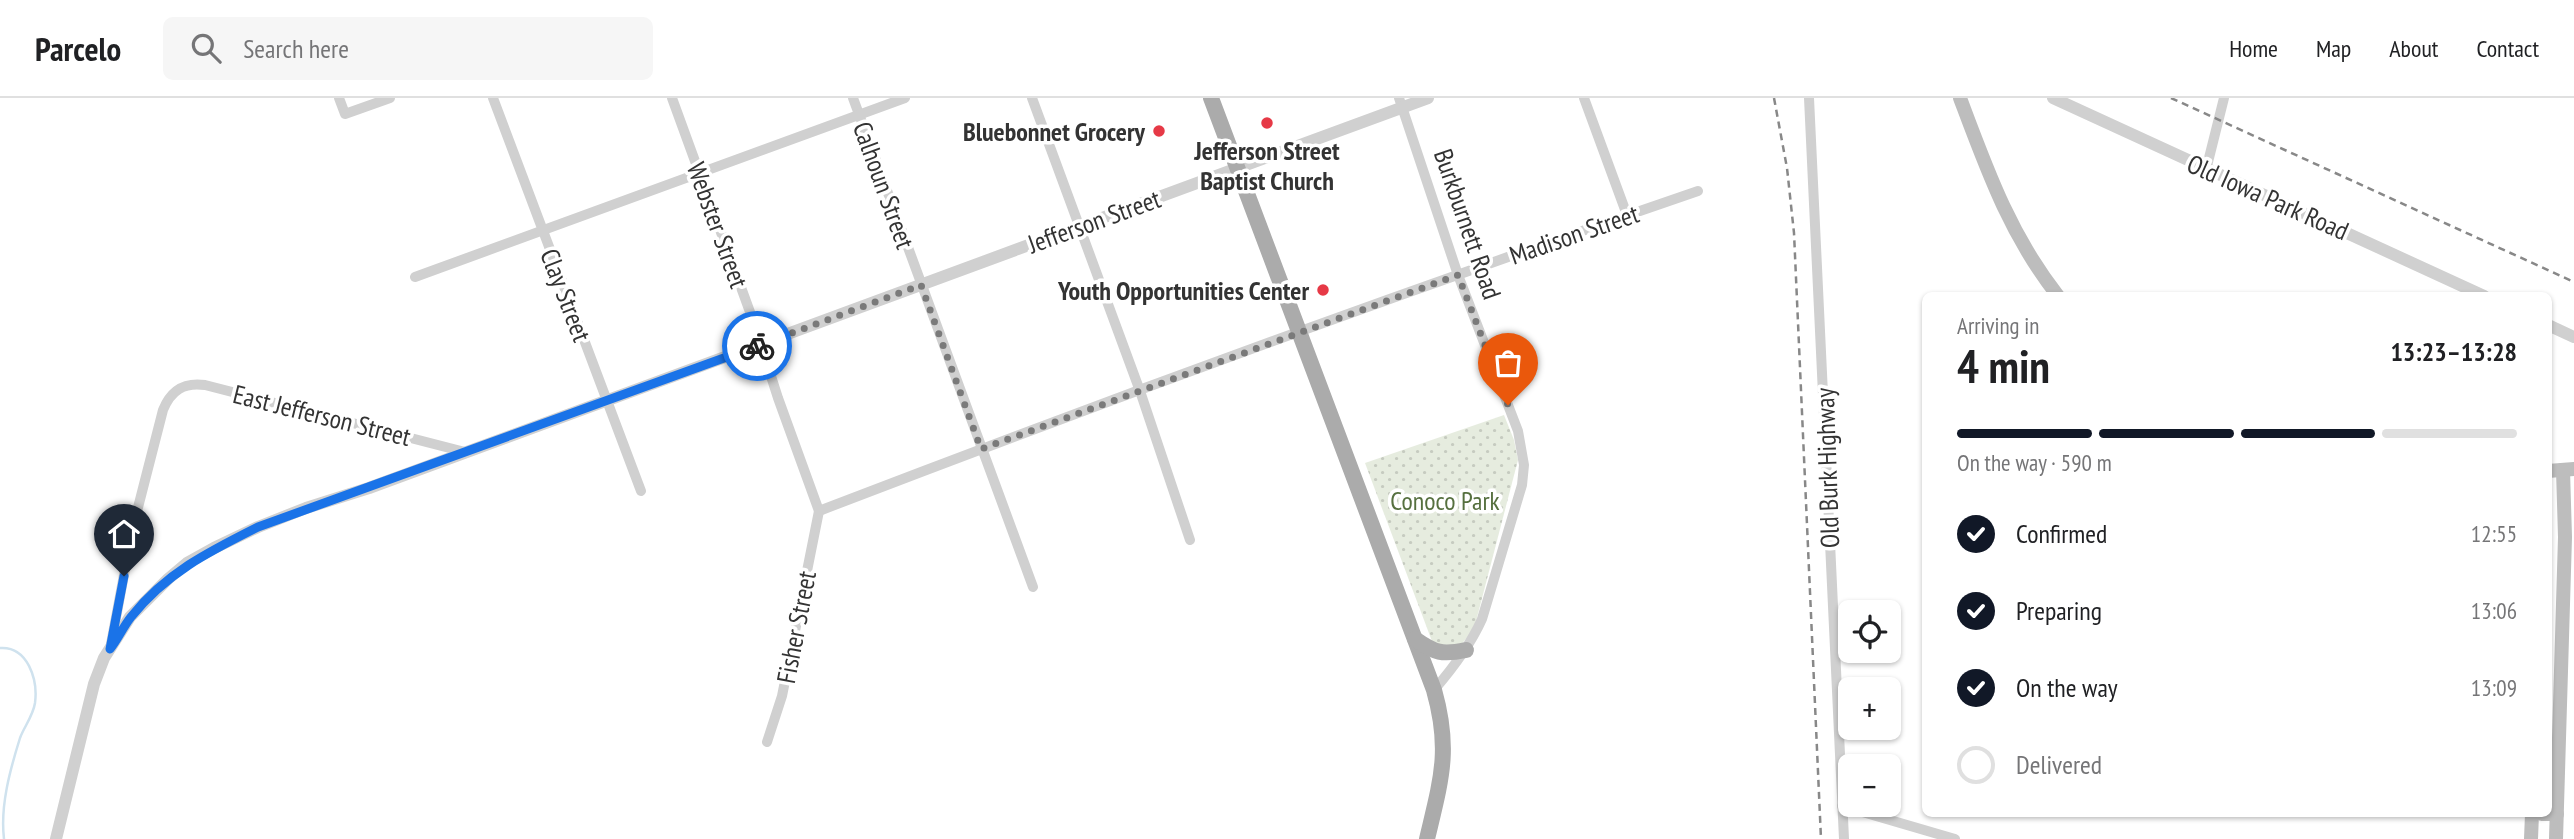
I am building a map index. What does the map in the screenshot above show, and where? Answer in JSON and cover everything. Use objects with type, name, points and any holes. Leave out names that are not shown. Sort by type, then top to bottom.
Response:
[{"type":"main road","points":[[1211,98],[1434,690],[1442,718],[1445,753],[1427,839]]},
{"type":"main road","points":[[1960,98],[2003,208],[2024,248],[2055,292]]},
{"type":"main road","points":[[2552,734],[2555,655],[2565,533],[2562,470]]},
{"type":"main road","points":[[2565,533],[2574,513]]},
{"type":"main road","points":[[1415,639],[1440,653],[1466,650]]},
{"type":"main road","points":[[2531,839],[2532,817]]},
{"type":"main road","points":[[2550,817],[2556,839]]},
{"type":"street","points":[[339,98],[345,114],[390,98]]},
{"type":"street","name":"Clay Street","points":[[493,98],[641,491]]},
{"type":"street","name":"Webster Street","points":[[672,98],[819,511]]},
{"type":"street","name":"Calhoun Street","points":[[853,98],[1033,587]]},
{"type":"street","points":[[415,277],[905,98]]},
{"type":"street","points":[[1032,98],[1140,391],[1190,540]]},
{"type":"street","name":"Jefferson Street","points":[[760,345],[1237,169],[1401,103],[1428,98]]},
{"type":"street","points":[[1584,98],[1627,215]]},
{"type":"street","name":"Old Burk Highway","points":[[1809,98],[1840,754]]},
{"type":"street","name":"Old Iowa Park Road","points":[[2053,98],[2475,292]]},
{"type":"street","points":[[2206,170],[2224,98]]},
{"type":"street","name":"Burkburnett Road","points":[[1401,103],[1458,275],[1518,431],[1524,465],[1522,485],[1482,619],[1466,650],[1434,690]]},
{"type":"street","name":"Madison Street","points":[[819,511],[1298,333],[1698,191]]},
{"type":"street","points":[[2552,327],[2574,337]]},
{"type":"street","points":[[55,839],[94,684],[104,658],[130,617],[167,579],[187,564],[258,527],[306,508],[760,345]]},
{"type":"street","name":"East Jefferson Street","points":[[110,649],[140,496],[163,410],[169,397],[178,388],[191,384],[205,385],[465,452]]},
{"type":"street","name":"Fisher Street","points":[[767,742],[782,696],[819,511]]},
{"type":"street","name":"Old Burk Highway","points":[[1843,817],[1844,839]]},
{"type":"street","points":[[1880,817],[1955,839]]},
{"type":"green space","name":"Conoco Park","points":[[1504,415],[1514,440],[1518,460],[1474,629],[1460,646],[1433,644],[1365,463]]},
{"type":"waterway","points":[[0,648],[10,649],[24,658],[33,675],[36,694],[34,708],[20,738],[9,775],[3,814],[4,839]]},
{"type":"railway","points":[[1774,98],[1787,168],[1794,233],[1821,839]]},
{"type":"railway","points":[[2171,98],[2574,282]]},
{"type":"way so far","points":[[757,346],[921,285],[981,449],[1458,275],[1508,405]]},
{"type":"place","name":"Jefferson Street Baptist Church","points":[[1267,123]]},
{"type":"place","name":"Bluebonnet Grocery","points":[[1159,131]]},
{"type":"place","name":"Youth Opportunities Center","points":[[1323,290]]},
{"type":"route","points":[[124,576],[110,649],[130,617],[167,579],[214,548],[258,527],[757,346]]}]
